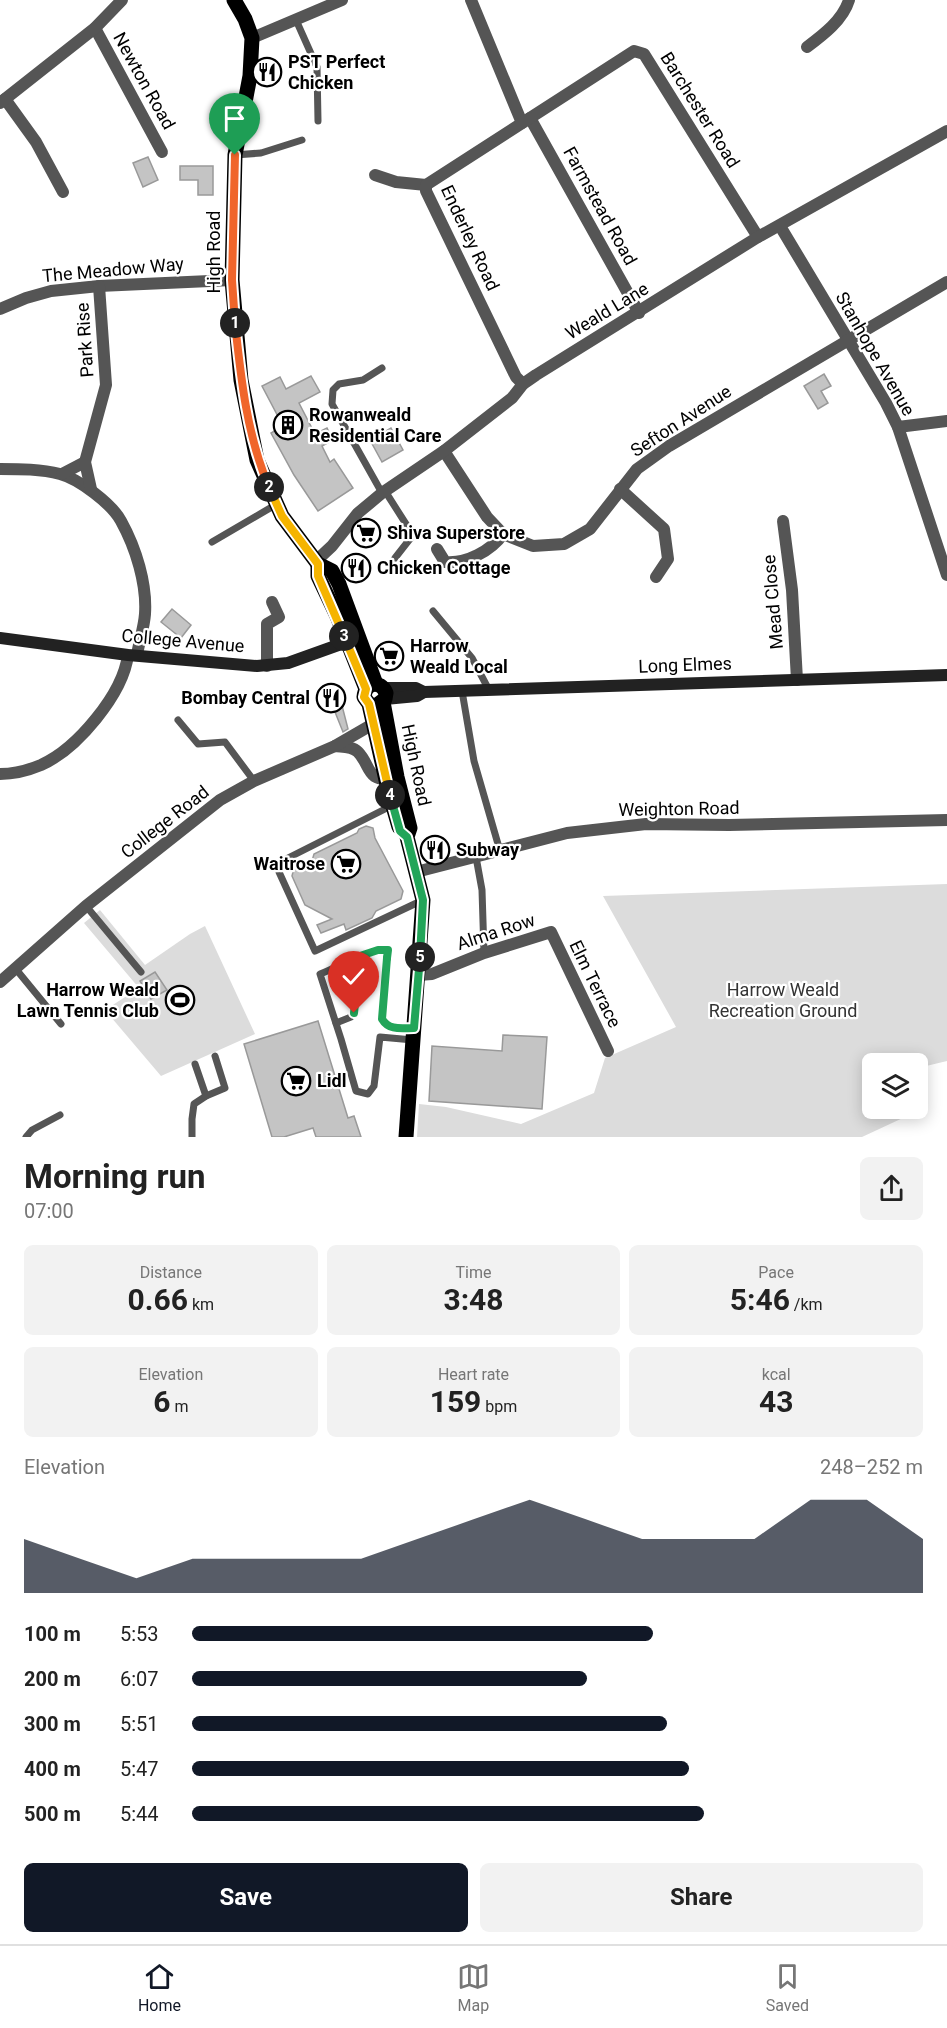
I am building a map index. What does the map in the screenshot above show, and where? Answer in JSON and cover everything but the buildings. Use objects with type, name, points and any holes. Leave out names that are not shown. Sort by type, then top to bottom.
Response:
[{"type":"main road","name":"High Road","points":[[234,0],[245,19],[252,38],[250,76],[235,155],[232,280],[241,380],[257,460],[282,516],[317,563],[332,571],[347,603],[352,640],[377,694],[392,778],[393,805],[400,831],[407,837]]},
{"type":"main road","name":"High Road","points":[[377,694],[373,724],[410,828],[407,837],[423,900],[406,1137]]},
{"type":"street","points":[[56,187],[36,142],[3,101],[95,28],[122,0]]},
{"type":"street","points":[[252,38],[342,0]]},
{"type":"street","name":"Farmstead Road","points":[[471,0],[526,120],[639,313]]},
{"type":"street","points":[[807,47],[827,32],[846,8],[849,0]]},
{"type":"street","name":"Newton Road","points":[[95,28],[162,152]]},
{"type":"street","name":"Barchester Road","points":[[526,120],[634,51],[644,54],[758,237]]},
{"type":"street","name":"Enderley Road","points":[[523,384],[516,377],[426,190],[426,185],[526,120]]},
{"type":"street","name":"Weald Lane","points":[[317,563],[358,513],[512,398],[523,384],[758,237],[947,131]]},
{"type":"street","points":[[375,175],[396,182],[426,185]]},
{"type":"street","name":"Stanhope Avenue","points":[[780,226],[886,403],[898,427],[941,536],[947,575]]},
{"type":"street","name":"The Meadow Way","points":[[0,309],[26,297],[51,291],[99,286],[232,280]]},
{"type":"street","name":"Sefton Avenue","points":[[444,451],[488,517],[503,534],[532,546],[564,544],[590,529],[637,469],[669,446],[947,282]]},
{"type":"street","name":"Park Rise","points":[[91,489],[85,462],[105,385],[99,286]]},
{"type":"street","points":[[898,427],[947,421]]},
{"type":"street","points":[[62,474],[85,462]]},
{"type":"street","points":[[0,469],[62,474],[91,489],[120,519],[135,551],[145,598],[145,616],[132,655],[101,714],[73,743],[42,765],[0,774]]},
{"type":"street","points":[[620,489],[664,529],[668,559],[656,577]]},
{"type":"street","name":"Mead Close","points":[[783,521],[792,590],[797,680]]},
{"type":"street","points":[[437,549],[445,562],[458,563],[495,545],[503,534]]},
{"type":"street","points":[[267,666],[267,624],[279,617],[272,602]]},
{"type":"street","name":"College Avenue","points":[[0,638],[132,655],[267,666],[288,663],[352,640]]},
{"type":"street","name":"Long Elmes","points":[[377,694],[416,688],[424,692],[947,675]]},
{"type":"street","name":"College Road","points":[[0,981],[86,906],[220,800],[254,781],[334,746],[373,724]]},
{"type":"street","points":[[334,746],[350,747],[358,752],[371,774],[392,778]]},
{"type":"street","name":"Weighton Road","points":[[416,872],[567,833],[645,824],[729,825],[947,820]]},
{"type":"street","name":"Alma Row","points":[[418,975],[432,974],[484,953],[551,932]]},
{"type":"street","name":"Elm Terrace","points":[[551,932],[608,1051]]},
{"type":"lane","points":[[296,20],[317,67],[318,121]]},
{"type":"lane","points":[[235,155],[261,153],[302,140]]},
{"type":"lane","points":[[382,368],[363,380],[339,384],[333,390],[332,404],[413,536],[395,558]]},
{"type":"lane","points":[[212,542],[277,504]]},
{"type":"lane","points":[[433,611],[472,658],[489,690]]},
{"type":"lane","points":[[462,691],[474,761],[500,851]]},
{"type":"lane","points":[[178,720],[198,744],[225,742],[254,781]]},
{"type":"lane","points":[[393,805],[284,860],[279,872],[315,951],[423,900]]},
{"type":"lane","points":[[476,857],[482,890],[484,953]]},
{"type":"lane","points":[[86,906],[141,972]]},
{"type":"lane","points":[[378,950],[388,950],[374,1086],[368,1094],[356,1091],[353,1084],[320,974],[360,956],[378,950]]},
{"type":"lane","points":[[336,1023],[351,1017],[354,1013],[360,956]]},
{"type":"lane","points":[[15,968],[61,1024]]},
{"type":"lane","points":[[382,1019],[386,1025],[413,1034]]},
{"type":"lane","points":[[380,1037],[413,1034]]},
{"type":"lane","points":[[192,1137],[194,1104],[225,1088],[215,1056]]},
{"type":"lane","points":[[195,1064],[206,1096]]},
{"type":"lane","points":[[26,1137],[32,1130],[60,1115]]},
{"type":"green space","name":"Harrow Weald Recreation Ground","points":[[947,884],[947,1061],[928,1066],[928,1053],[862,1053],[862,1119],[901,1119],[862,1137],[417,1137],[419,1104],[446,1107],[521,1124],[594,1093],[605,1058],[676,1027],[603,896]]},
{"type":"green space","name":"Harrow Weald Lawn Tennis Club","points":[[100,910],[145,965],[205,926],[255,1034],[161,1076],[105,1010],[139,988],[84,923]]},
{"type":"place","name":"PST Perfect Chicken","points":[[267,72]]},
{"type":"place","name":"Rowanweald Residential Care","points":[[288,425]]},
{"type":"place","name":"Shiva Superstore","points":[[366,533]]},
{"type":"place","name":"Chicken Cottage","points":[[356,568]]},
{"type":"place","name":"Harrow Weald Local","points":[[389,656]]},
{"type":"place","name":"Bombay Central","points":[[331,698]]},
{"type":"place","name":"Subway","points":[[435,850]]},
{"type":"place","name":"Waitrose","points":[[346,864]]},
{"type":"place","name":"Harrow Weald Lawn Tennis Club","points":[[180,1000]]},
{"type":"place","name":"Lidl","points":[[296,1081]]},
{"type":"route","points":[[235,155],[232,280],[234,314],[241,380],[257,460],[282,516],[318,564],[318,576],[322,587],[366,689],[364,697],[369,704],[388,789],[400,831],[407,837],[423,900],[414,1028],[393,1028],[386,1025],[382,1019],[388,950],[378,950],[360,956],[354,1013]]}]
